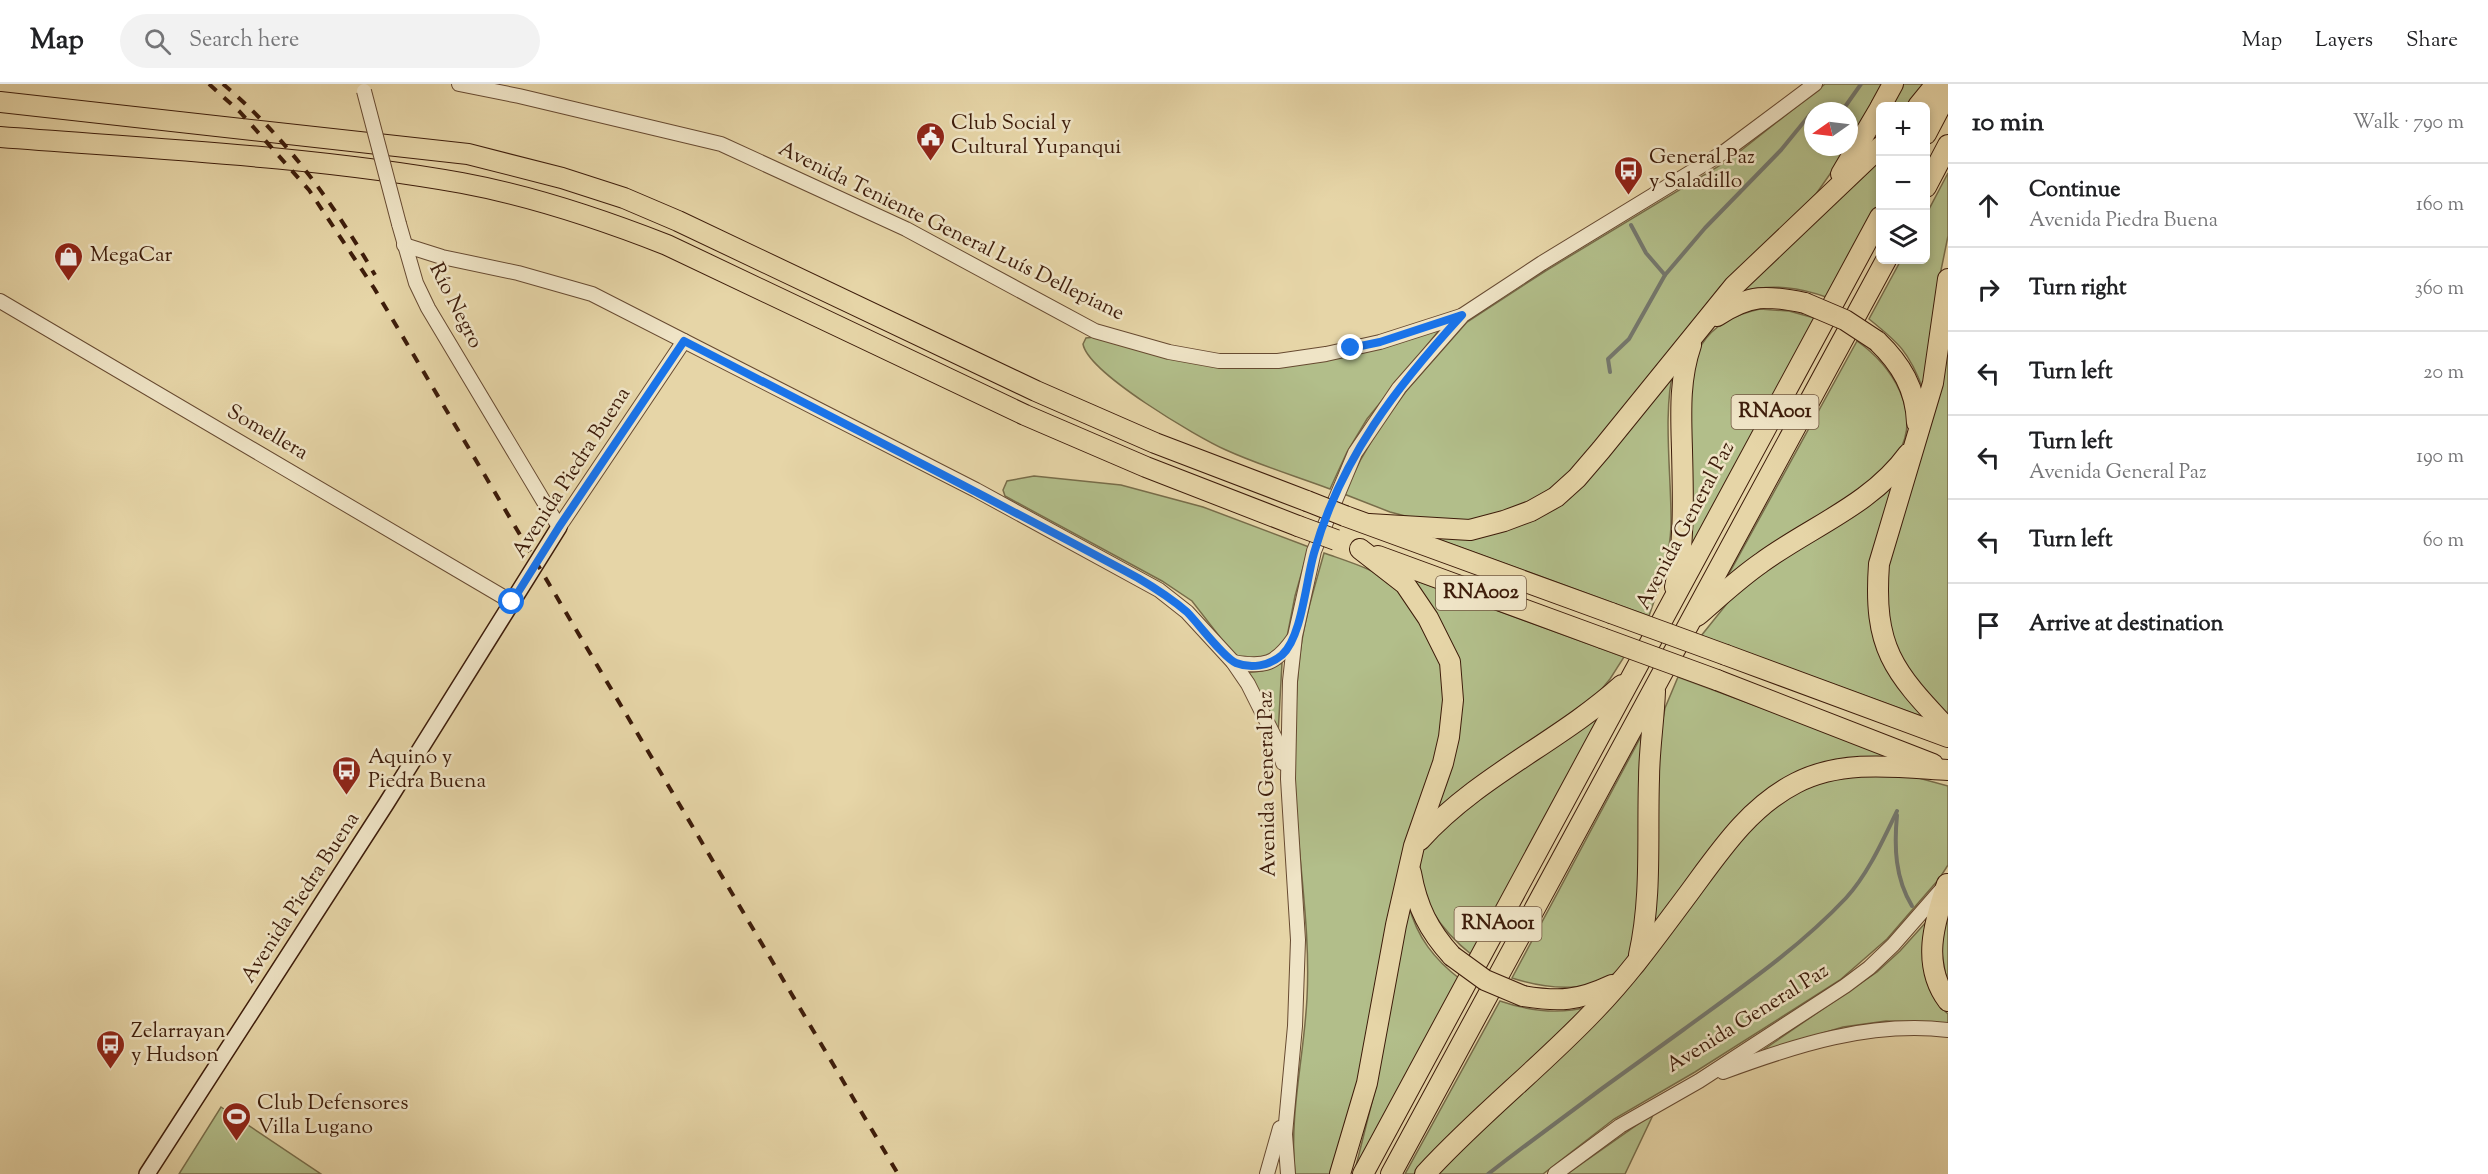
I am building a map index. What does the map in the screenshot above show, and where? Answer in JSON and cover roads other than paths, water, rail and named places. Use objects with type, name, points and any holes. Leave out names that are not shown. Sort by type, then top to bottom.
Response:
[{"type":"highway","points":[[1884,102],[1893,84]]},
{"type":"highway","points":[[1921,102],[1936,84]]},
{"type":"highway","points":[[1930,126],[1948,92]]},
{"type":"highway","points":[[0,102],[468,154],[562,178],[624,198],[678,221],[1047,396],[1155,442],[1345,516],[1369,524],[1470,530],[1513,518],[1556,497],[1577,478],[1734,286],[1876,152]]},
{"type":"highway","points":[[1827,197],[1876,115]]},
{"type":"highway","points":[[0,137],[360,168],[464,184],[557,206],[619,226],[667,245],[1025,415],[1146,467],[1360,549],[1405,584],[1428,618],[1450,662],[1453,700],[1449,737],[1443,763],[1412,855],[1396,925],[1367,1083],[1340,1174]]},
{"type":"highway","points":[[1930,179],[1948,145]]},
{"type":"highway","name":"Avenida General Paz","points":[[1363,1174],[1876,226]]},
{"type":"highway","name":"RNA001","points":[[1391,1174],[1884,264]]},
{"type":"highway","points":[[1948,279],[1933,383],[1879,564],[1876,595],[1886,646],[1899,673],[1908,687],[1948,729]]},
{"type":"highway","points":[[1670,607],[1679,556],[1682,495],[1682,380],[1686,360],[1699,329],[1738,302],[1762,298],[1784,298],[1805,303],[1845,320],[1877,341],[1897,362],[1910,386],[1917,406],[1916,440],[1881,485],[1863,499],[1761,563],[1689,623]]},
{"type":"highway","name":"RNA002","points":[[1369,524],[1948,736]]},
{"type":"highway","name":"RNA002","points":[[1360,549],[1717,680],[1948,770]]},
{"type":"highway","points":[[1620,982],[1587,997],[1563,1001],[1523,996],[1485,980],[1452,956],[1437,940],[1422,916],[1414,891],[1412,855],[1442,816],[1469,794],[1566,729],[1603,702],[1633,675]]},
{"type":"highway","points":[[1637,963],[1645,927],[1648,894],[1648,777],[1655,687]]},
{"type":"highway","points":[[1425,1174],[1469,1127],[1595,1011],[1637,963],[1730,838],[1751,814],[1774,795],[1798,781],[1820,773],[1847,768],[1875,766],[1948,770]]},
{"type":"highway","points":[[1947,882],[1936,916],[1932,957],[1939,989],[1948,1001]]},
{"type":"main road","name":"Avenida Piedra Buena","points":[[147,1174],[386,804],[559,527]]},
{"type":"street","name":"Avenida Teniente General Luís Dellepiane","points":[[459,84],[530,98],[721,144],[906,229],[1095,331],[1169,352],[1219,361],[1278,362],[1380,342],[1462,315]]},
{"type":"street","name":"Avenida General Paz","points":[[1288,1174],[1285,1155],[1286,1109],[1295,1026],[1298,939],[1288,779],[1290,681],[1295,636],[1314,551],[1355,453],[1399,388],[1462,315],[1542,263],[1724,152],[1815,84]]},
{"type":"street","name":"Río Negro","points":[[362,87],[416,283],[428,308],[559,527]]},
{"type":"street","points":[[404,245],[442,257],[518,273],[592,294],[976,490],[1159,590],[1187,612],[1233,663],[1248,684],[1275,738],[1288,779]]},
{"type":"street","name":"Somellera","points":[[0,301],[512,602]]},
{"type":"street","name":"Avenida Piedra Buena","points":[[559,527],[684,341]]},
{"type":"street","points":[[1233,663],[1255,667],[1270,662],[1283,654],[1295,636]]},
{"type":"street","name":"Avenida General Paz","points":[[1555,1174],[1620,1126],[1699,1081],[1869,968],[1893,945],[1947,882]]},
{"type":"street","points":[[1699,1081],[1762,1058],[1844,1034],[1886,1028],[1948,1030]]},
{"type":"street","name":"Avenida General Paz","points":[[1267,1174],[1286,1109]]},
{"type":"waterway","points":[[1848,102],[1861,84]]},
{"type":"waterway","points":[[1610,372],[1608,359],[1629,339],[1665,275],[1705,228],[1781,150],[1804,122]]},
{"type":"waterway","points":[[1631,225],[1646,253],[1665,275]]},
{"type":"waterway","points":[[1488,1174],[1747,984],[1828,917],[1854,889],[1897,811]]},
{"type":"waterway","points":[[1897,815],[1897,862],[1902,884],[1912,906]]},
{"type":"railway","points":[[209,84],[240,112],[309,190],[374,288],[898,1174]]},
{"type":"railway","points":[[223,84],[268,126],[288,149],[326,197],[375,275]]},
{"type":"place","name":"Club Social y Cultural Yupanqui","points":[[930,162]]},
{"type":"place","name":"General Paz y Saladillo","points":[[1628,196]]},
{"type":"place","name":"MegaCar","points":[[69,282]]},
{"type":"place","name":"Aquino y Piedra Buena","points":[[347,796]]},
{"type":"place","name":"Zelarrayan y Hudson","points":[[110,1070]]},
{"type":"place","name":"Club Defensores Villa Lugano","points":[[236,1142]]}]
